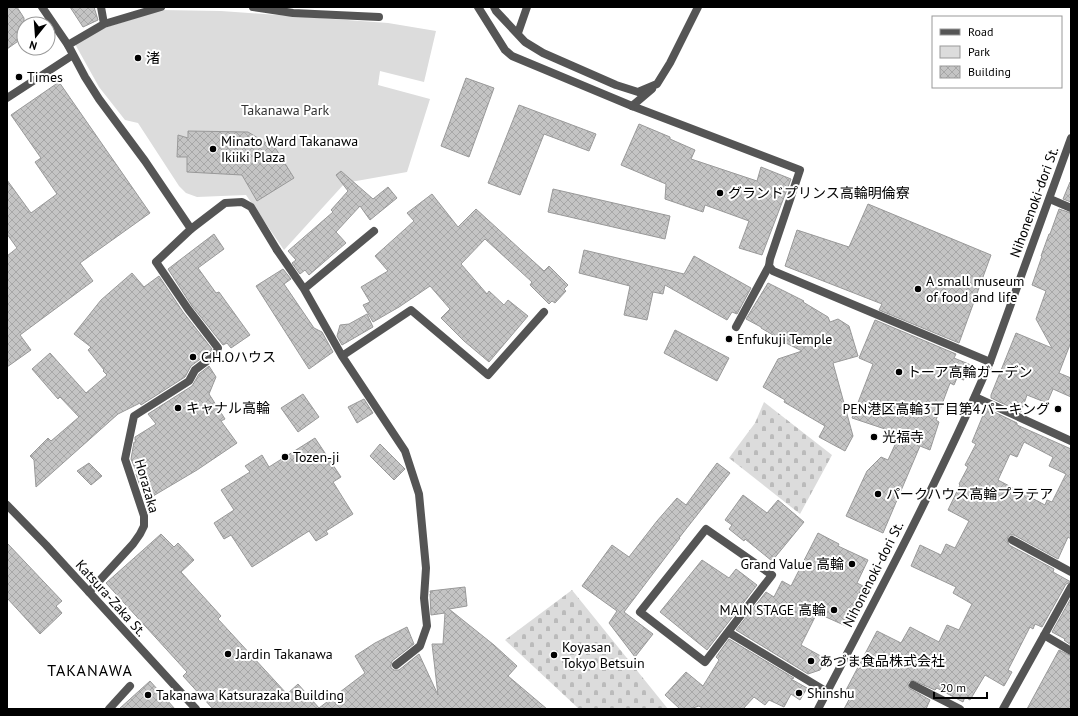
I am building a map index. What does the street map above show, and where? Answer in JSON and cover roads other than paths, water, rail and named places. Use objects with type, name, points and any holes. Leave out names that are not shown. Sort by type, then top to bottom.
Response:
[{"type":"street","points":[[42,7],[68,45],[99,99],[145,161],[191,229],[225,203],[242,202],[251,207],[277,250],[304,289],[342,356],[405,451],[419,494],[426,568],[424,598],[427,626],[420,646],[396,664]]},
{"type":"street","points":[[101,7],[104,24]]},
{"type":"street","points":[[68,45],[104,24],[161,7]]},
{"type":"street","points":[[253,7],[293,13],[380,17]]},
{"type":"street","points":[[478,7],[505,50],[512,56],[632,106],[800,170],[769,266],[736,327]]},
{"type":"street","points":[[494,7],[525,42],[543,53],[616,85],[638,92],[657,84]]},
{"type":"street","points":[[518,33],[527,7]]},
{"type":"street","points":[[632,106],[657,84],[670,63],[698,7]]},
{"type":"street","points":[[7,98],[73,55]]},
{"type":"street","name":"Nihonenoki-dori St.","points":[[818,709],[943,467],[990,362],[1071,138]]},
{"type":"street","points":[[1050,198],[1071,208]]},
{"type":"street","name":"Horazaka","points":[[89,592],[133,544],[144,526],[144,516],[125,459],[134,416],[189,382],[195,370],[216,354],[218,348],[188,309],[156,262],[191,229]]},
{"type":"street","points":[[304,289],[374,231]]},
{"type":"street","points":[[769,266],[773,271],[990,362]]},
{"type":"street","points":[[342,356],[411,310],[488,375],[544,312]]},
{"type":"street","points":[[974,397],[1071,441]]},
{"type":"street","name":"Katsura-Zaka St.","points":[[7,504],[196,709]]},
{"type":"street","points":[[706,529],[772,575],[728,632],[705,662],[640,612],[706,529]]},
{"type":"street","points":[[1012,540],[1071,572]]},
{"type":"street","points":[[1003,709],[1071,587]]},
{"type":"street","points":[[728,632],[827,692]]},
{"type":"street","points":[[1044,635],[1071,651]]},
{"type":"street","points":[[913,685],[960,709]]},
{"type":"street","points":[[109,709],[130,686]]},
{"type":"place","name":"渚","points":[[138,58]]},
{"type":"place","name":"Times","points":[[19,77]]},
{"type":"place","name":"Minato Ward Takanawa Ikiiki Plaza","points":[[213,149]]},
{"type":"place","name":"グランドプリンス高輪明倫寮","points":[[720,193]]},
{"type":"place","name":"A small museum of food and life","points":[[918,289]]},
{"type":"place","name":"Enfukuji Temple","points":[[729,339]]},
{"type":"place","name":"C.H.Oハウス","points":[[193,357]]},
{"type":"place","name":"トーア高輪ガーデン","points":[[899,372]]},
{"type":"place","name":"キャナル高輪","points":[[178,408]]},
{"type":"place","name":"PEN港区高輪3丁目第4パーキング","points":[[1058,409]]},
{"type":"place","name":"光福寺","points":[[874,437]]},
{"type":"place","name":"Tozen-ji","points":[[285,457]]},
{"type":"place","name":"パークハウス高輪プラテア","points":[[878,494]]},
{"type":"place","name":"Grand Value 高輪","points":[[852,564]]},
{"type":"place","name":"MAIN STAGE 高輪","points":[[834,610]]},
{"type":"place","name":"Jardin Takanawa","points":[[228,654]]},
{"type":"place","name":"Koyasan Tokyo Betsuin","points":[[554,655]]},
{"type":"place","name":"あづま食品株式会社","points":[[811,661]]},
{"type":"place","name":"Shinshu","points":[[799,693]]},
{"type":"place","name":"Takanawa Katsurazaka Building","points":[[148,695]]},
{"type":"district","name":"TAKANAWA","points":[[90,670]]},
{"type":"park label","name":"Takanawa Park","points":[[285,110]]}]
